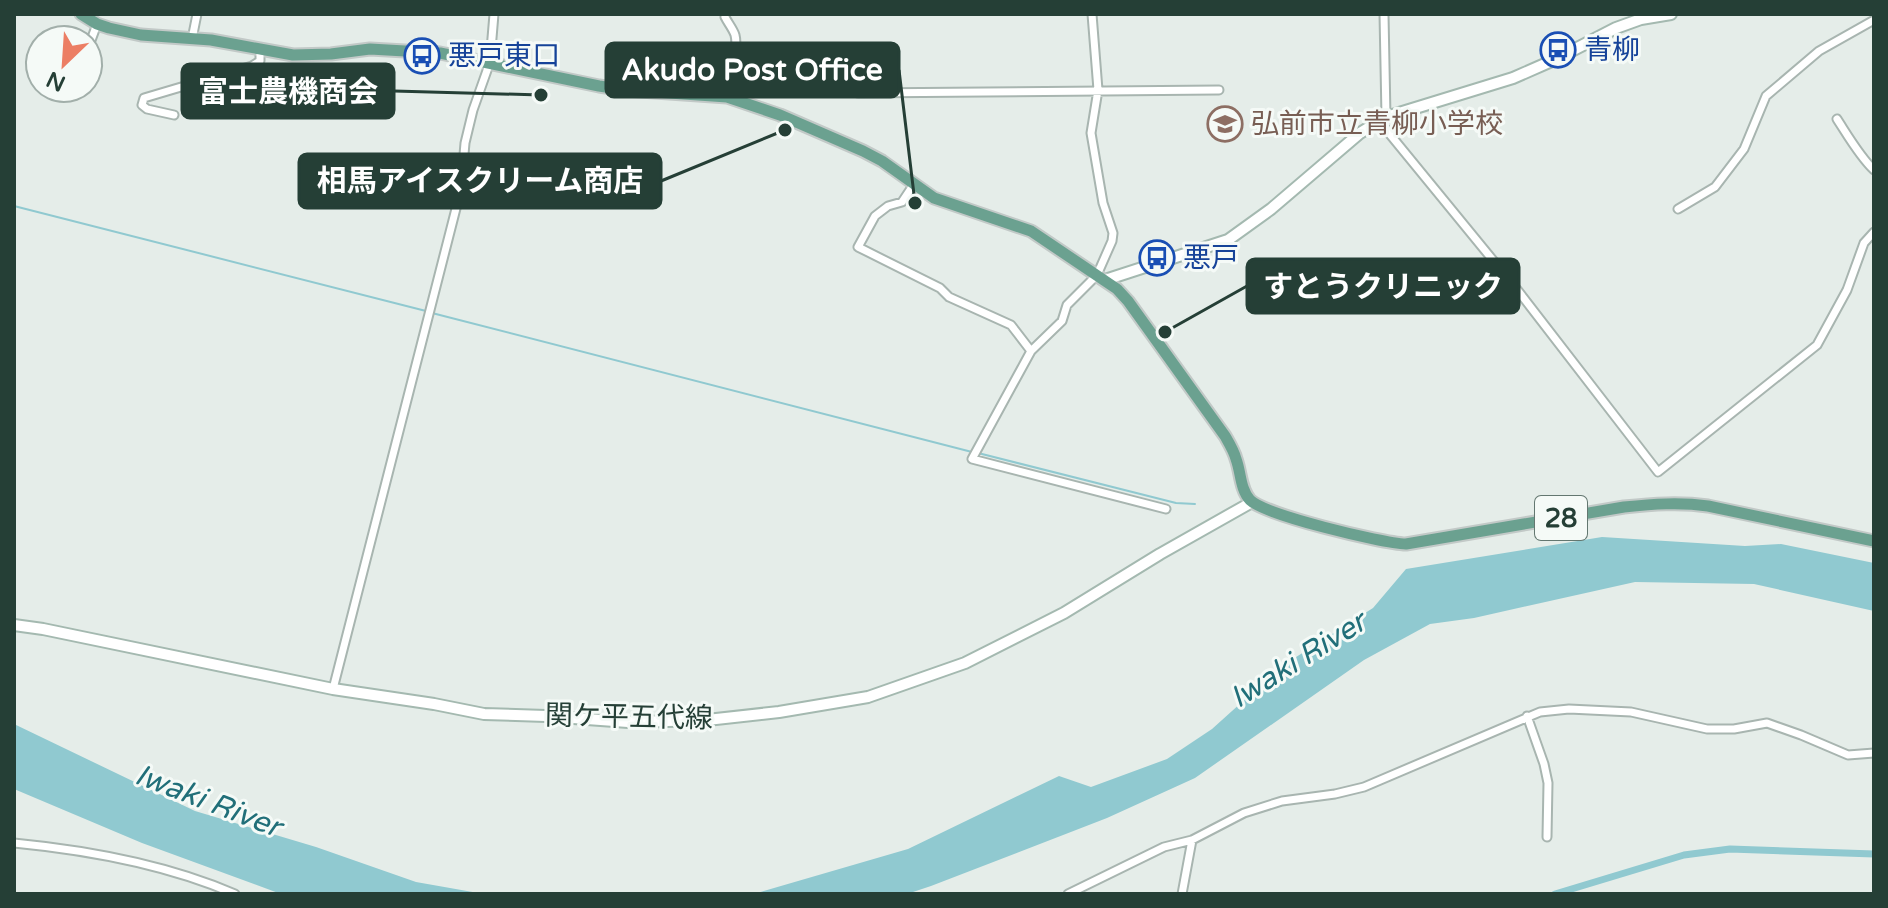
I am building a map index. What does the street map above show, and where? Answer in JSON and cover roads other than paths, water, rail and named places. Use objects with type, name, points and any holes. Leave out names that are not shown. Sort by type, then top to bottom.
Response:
[{"type":"main road","points":[[81,14],[97,24]]},
{"type":"main road","points":[[1101,278],[1228,240],[1271,209],[1360,133],[1382,119],[1513,78],[1616,28],[1641,19],[1671,14]]},
{"type":"main road","points":[[104,26],[141,35],[211,40],[293,55],[370,49],[458,55],[599,86],[727,97],[780,115],[882,161],[943,202],[1031,231],[1101,278],[1128,301],[1225,436],[1236,458],[1246,494],[1252,502]]},
{"type":"main road","name":"関ケ平五代線","points":[[14,625],[333,689],[484,714],[628,722],[707,720],[868,697],[965,663],[1064,613],[1252,502]]},
{"type":"main road","name":"28","points":[[1252,502],[1302,521],[1396,543],[1427,541],[1624,507],[1677,503],[1708,506],[1874,541]]},
{"type":"street","points":[[192,39],[197,14]]},
{"type":"street","points":[[333,689],[461,189],[465,143],[490,62],[494,14]]},
{"type":"street","points":[[1092,14],[1098,90],[1091,133],[1103,203],[1113,233],[1112,241],[1101,278],[1067,305],[1062,321],[1031,351],[972,459],[1166,509]]},
{"type":"street","points":[[1384,14],[1382,119],[1658,472],[1817,345],[1847,290],[1864,243],[1874,232]]},
{"type":"street","points":[[725,17],[734,31],[736,48],[727,97]]},
{"type":"street","points":[[1678,209],[1715,187],[1744,149],[1766,96],[1819,51],[1874,20]]},
{"type":"street","points":[[174,115],[147,109],[142,105],[144,98],[252,66],[260,61],[260,49]]},
{"type":"street","points":[[858,93],[1219,90]]},
{"type":"street","points":[[1837,119],[1874,170]]},
{"type":"street","points":[[914,184],[902,202],[888,206],[875,216],[858,247],[940,288],[949,297],[1011,325],[1031,351]]},
{"type":"street","points":[[1068,894],[1164,847],[1192,840],[1244,813],[1282,801],[1364,787],[1540,712],[1569,709],[1631,712],[1707,729],[1734,729],[1767,723],[1848,755],[1874,753]]},
{"type":"street","points":[[1527,716],[1548,783],[1547,837]]},
{"type":"street","points":[[1182,894],[1192,840]]},
{"type":"street","points":[[14,843],[137,864],[235,894]]},
{"type":"water","name":"Iwaki River","points":[[1602,537],[1745,546],[1781,544],[1874,563],[1874,611],[1754,584],[1635,582],[1474,618],[1430,624],[1364,660],[1195,778],[1107,818],[907,894],[744,894],[757,893],[908,849],[1059,776],[1091,787],[1167,759],[1212,729],[1282,666],[1373,608],[1406,569]]},
{"type":"water","points":[[14,724],[195,811],[316,847],[416,882],[484,894],[281,894],[142,843],[14,789]]},
{"type":"waterway","points":[[14,206],[426,311]]},
{"type":"waterway","points":[[432,313],[972,452]]},
{"type":"waterway","points":[[978,453],[1176,503],[1195,504]]},
{"type":"waterway","points":[[1555,894],[1684,855],[1730,849],[1874,854]]},
{"type":"place","name":"青柳","points":[[1558,50]]},
{"type":"place","name":"悪戸東口","points":[[422,56]]},
{"type":"place","name":"富士農機商会","points":[[541,95]]},
{"type":"place","name":"弘前市立青柳小学校","points":[[1225,124]]},
{"type":"place","name":"相馬アイスクリーム商店","points":[[785,130]]},
{"type":"place","name":"Akudo Post Office","points":[[915,203]]},
{"type":"place","name":"悪戸","points":[[1157,258]]},
{"type":"place","name":"すとうクリニック","points":[[1165,332]]}]
